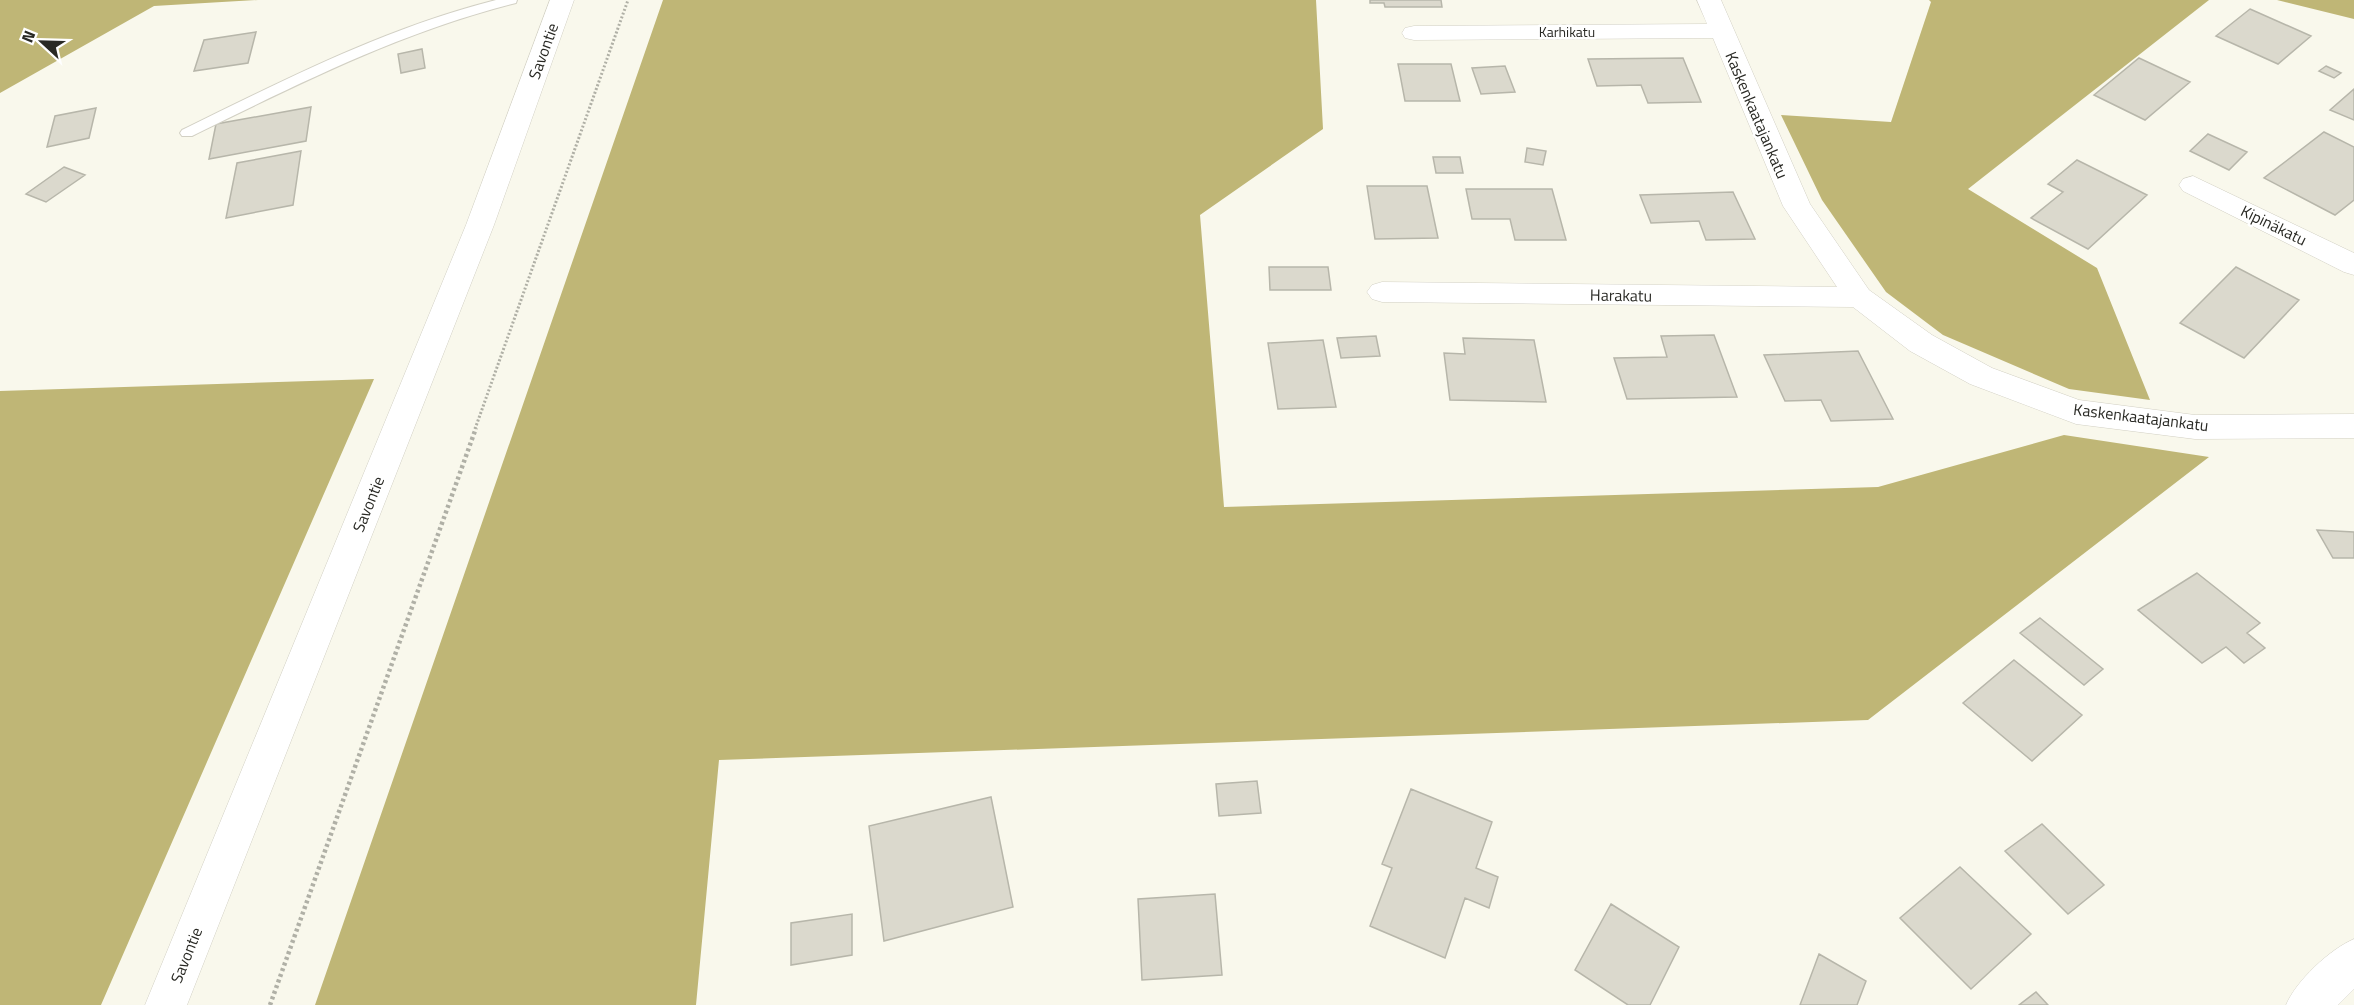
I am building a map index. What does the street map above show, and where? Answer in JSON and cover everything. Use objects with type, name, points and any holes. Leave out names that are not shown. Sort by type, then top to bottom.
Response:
[{"type":"street","name":"Savontie","points":[[165,1005],[480,225],[562,0]]},
{"type":"street","name":"Kaskenkaatajankatu","points":[[1709,0],[1797,206],[1859,297],[1921,343],[1981,376],[2076,412],[2195,426],[2354,426]]},
{"type":"street","name":"Karhikatu","points":[[1414,33],[1721,31]]},
{"type":"street","name":"Kipinäkatu","points":[[2193,185],[2354,265]]},
{"type":"street","name":"Harakatu","points":[[1382,292],[1859,297]]},
{"type":"street","points":[[2307,1005],[2354,960]]},
{"type":"lane","points":[[186,134],[307,75],[417,26],[511,0]]},
{"type":"path","points":[[270,1005],[628,0]]},
{"type":"shaded area","points":[[0,0],[258,0],[154,6],[0,93]]},
{"type":"shaded area","points":[[663,0],[1316,0],[1323,129],[1200,215],[1224,507],[1878,487],[2064,435],[2209,457],[1868,720],[719,760],[696,1005],[315,1005]]},
{"type":"shaded area","points":[[1929,0],[2209,0],[1968,189],[2097,268],[2150,400],[2069,389],[1943,335],[1886,292],[1822,200],[1781,115],[1891,122],[1931,2]]},
{"type":"shaded area","points":[[2277,0],[2354,0],[2354,19]]},
{"type":"shaded area","points":[[374,379],[101,1005],[0,1005],[0,391]]},
{"type":"building","points":[[1370,0],[1441,0],[1442,7],[1385,7],[1384,3],[1370,3]]},
{"type":"building","points":[[2250,9],[2311,36],[2278,64],[2216,36]]},
{"type":"building","points":[[256,32],[248,63],[194,71],[204,40]]},
{"type":"building","points":[[422,49],[425,68],[401,73],[398,54]]},
{"type":"building","points":[[1683,58],[1701,102],[1648,103],[1641,85],[1597,86],[1588,59]]},
{"type":"building","points":[[2139,58],[2190,82],[2145,120],[2094,95]]},
{"type":"building","points":[[1398,64],[1451,64],[1460,101],[1405,101]]},
{"type":"building","points":[[1505,66],[1515,92],[1481,94],[1472,68]]},
{"type":"building","points":[[2326,66],[2341,73],[2334,78],[2319,71]]},
{"type":"building","points":[[2354,89],[2354,120],[2330,110]]},
{"type":"building","points":[[311,107],[306,141],[209,159],[216,124]]},
{"type":"building","points":[[96,108],[89,138],[47,147],[55,116]]},
{"type":"building","points":[[2324,132],[2354,147],[2354,200],[2335,215],[2264,178]]},
{"type":"building","points":[[2208,134],[2247,152],[2229,170],[2190,151]]},
{"type":"building","points":[[1527,148],[1546,151],[1543,165],[1525,162]]},
{"type":"building","points":[[301,151],[293,205],[226,218],[237,163]]},
{"type":"building","points":[[1433,157],[1460,157],[1463,173],[1436,173]]},
{"type":"building","points":[[2077,160],[2147,195],[2088,249],[2031,218],[2063,192],[2048,184]]},
{"type":"building","points":[[64,167],[85,175],[46,202],[26,194]]},
{"type":"building","points":[[1367,186],[1427,186],[1438,238],[1375,239]]},
{"type":"building","points":[[1466,189],[1552,189],[1566,240],[1515,240],[1510,219],[1472,219]]},
{"type":"building","points":[[1733,192],[1755,239],[1706,240],[1699,221],[1651,223],[1640,195]]},
{"type":"building","points":[[1269,267],[1328,267],[1331,290],[1270,290]]},
{"type":"building","points":[[2236,267],[2299,300],[2244,358],[2180,323]]},
{"type":"building","points":[[1714,335],[1737,397],[1627,399],[1614,358],[1667,357],[1661,336]]},
{"type":"building","points":[[1376,336],[1380,356],[1341,358],[1337,338]]},
{"type":"building","points":[[1463,338],[1534,340],[1546,402],[1450,400],[1444,353],[1465,354]]},
{"type":"building","points":[[1323,340],[1336,407],[1278,409],[1268,343]]},
{"type":"building","points":[[1858,351],[1893,419],[1831,421],[1821,400],[1785,401],[1764,355]]},
{"type":"building","points":[[2317,530],[2354,532],[2354,558],[2333,558]]},
{"type":"building","points":[[2197,573],[2260,623],[2247,633],[2265,648],[2244,663],[2226,647],[2202,663],[2138,610]]},
{"type":"building","points":[[2040,618],[2103,669],[2084,685],[2020,633]]},
{"type":"building","points":[[2014,660],[2082,715],[2032,761],[1963,703]]},
{"type":"building","points":[[1257,781],[1261,813],[1219,816],[1216,784]]},
{"type":"building","points":[[1411,789],[1492,822],[1476,868],[1498,877],[1489,908],[1465,898],[1445,958],[1370,926],[1392,868],[1382,864]]},
{"type":"building","points":[[991,797],[1013,907],[884,941],[869,826]]},
{"type":"building","points":[[2042,824],[2104,885],[2068,914],[2005,851]]},
{"type":"building","points":[[1960,867],[2031,934],[1971,989],[1900,918]]},
{"type":"building","points":[[1215,894],[1222,975],[1142,980],[1138,899]]},
{"type":"building","points":[[1611,904],[1679,947],[1650,1005],[1628,1005],[1575,970]]},
{"type":"building","points":[[852,914],[852,955],[791,965],[791,923]]},
{"type":"building","points":[[1819,954],[1866,981],[1857,1005],[1800,1005]]},
{"type":"building","points":[[2036,992],[2048,1005],[2019,1005]]}]
